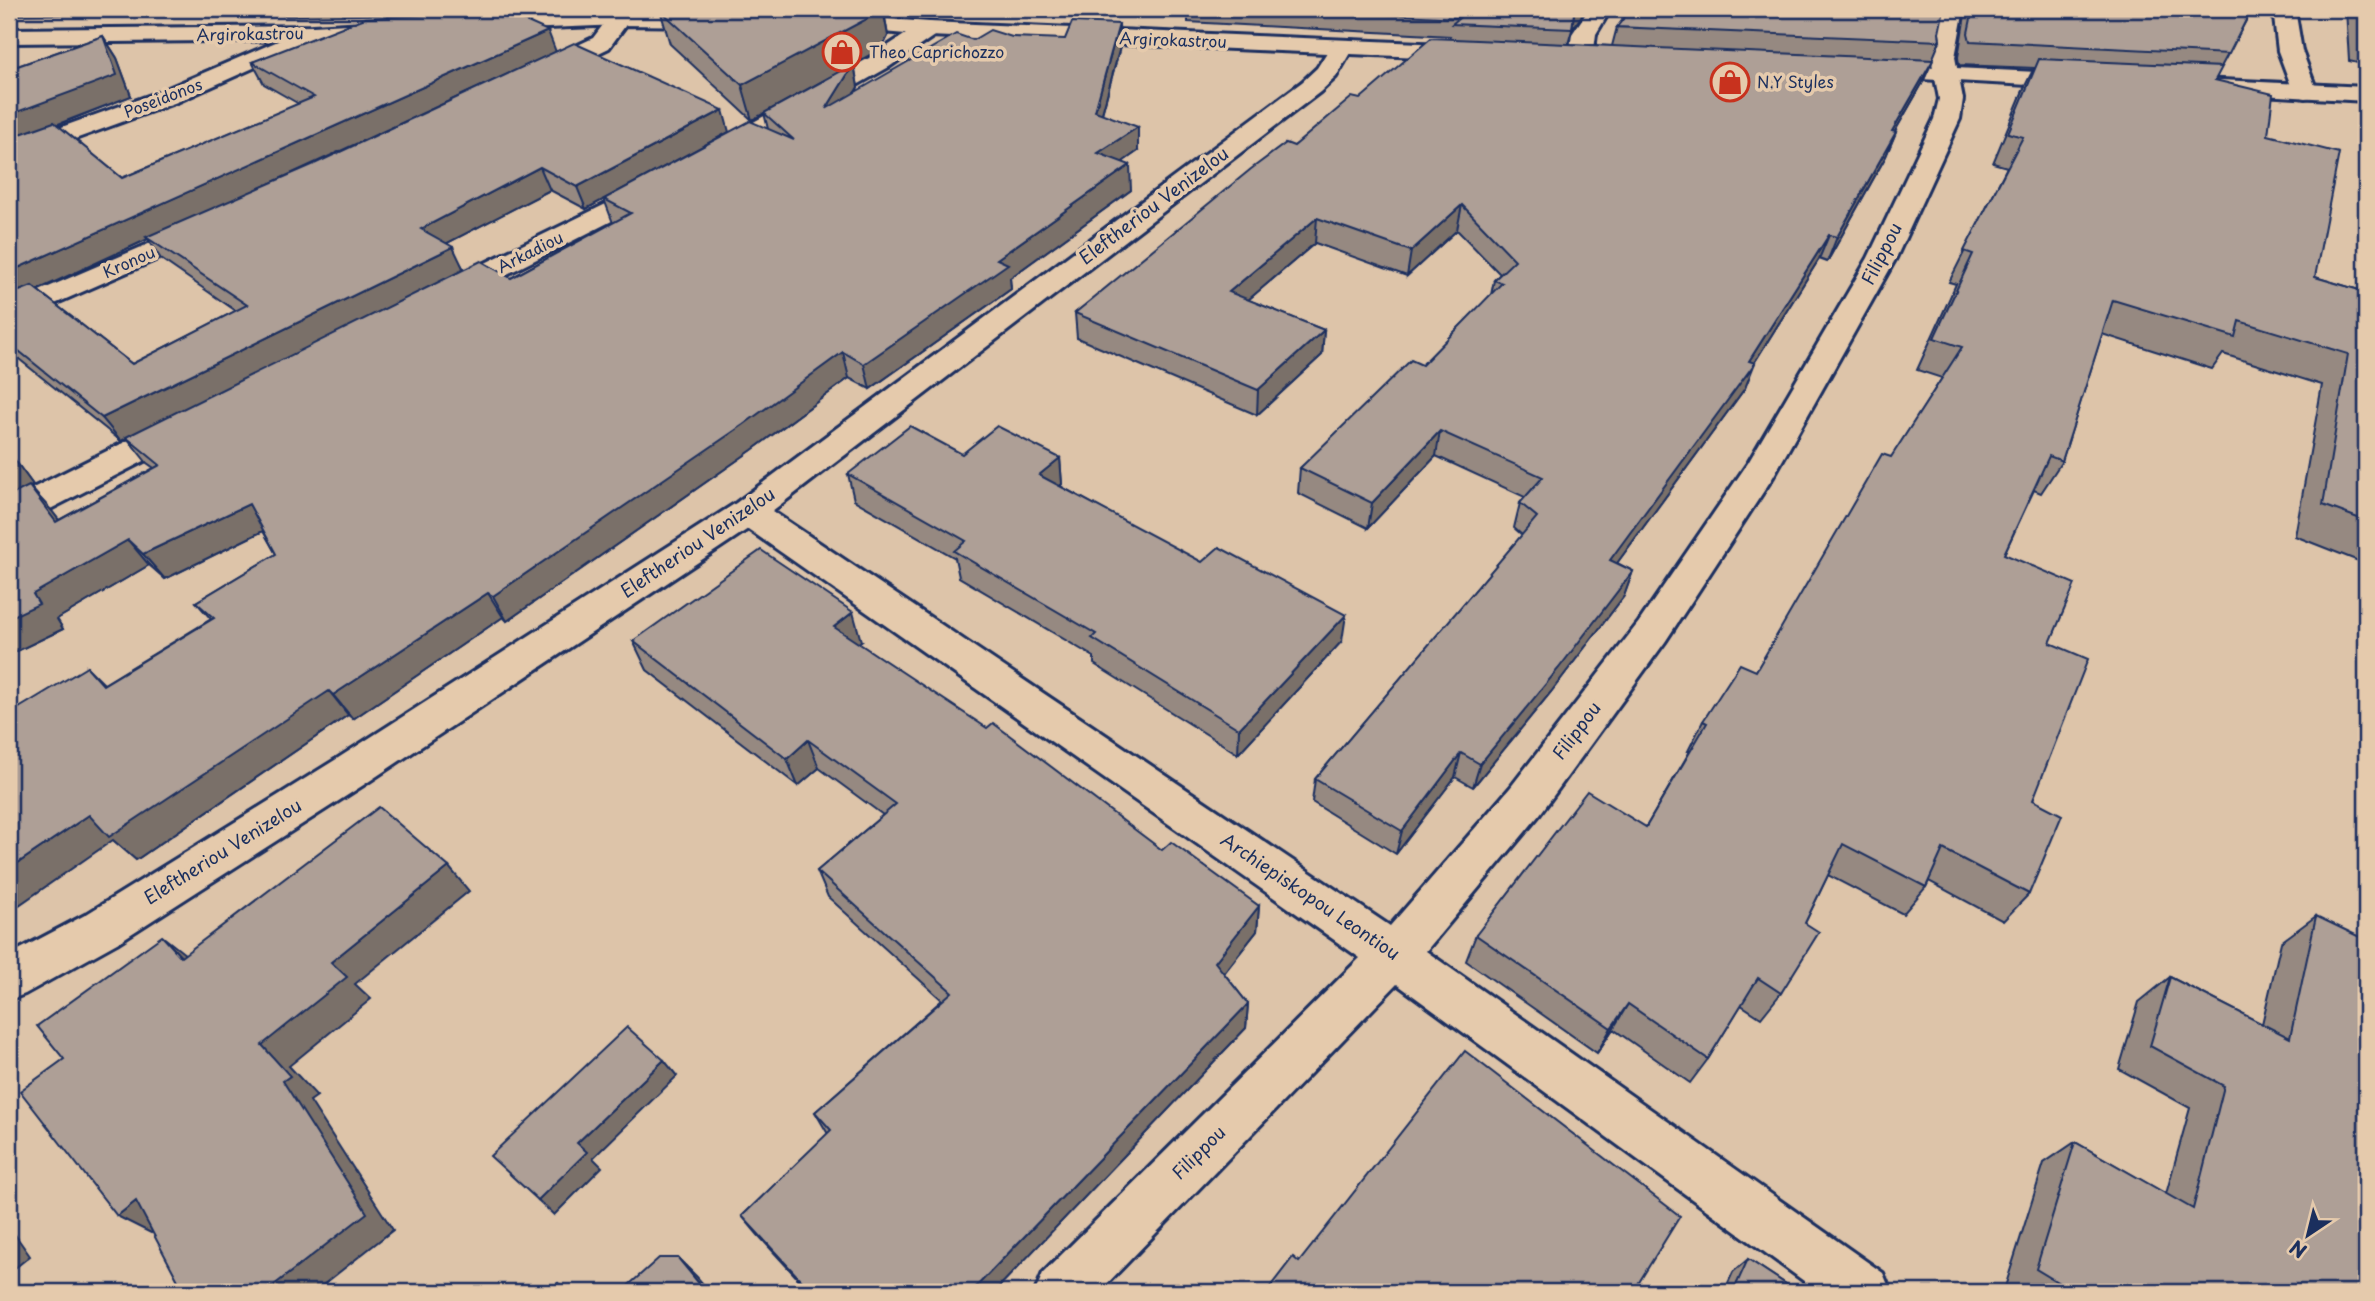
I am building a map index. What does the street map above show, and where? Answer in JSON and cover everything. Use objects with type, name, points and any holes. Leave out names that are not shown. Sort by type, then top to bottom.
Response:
[{"type":"street","points":[[1581,57],[1584,34],[1600,9]]},
{"type":"street","name":"Filippou","points":[[1062,1292],[1394,955],[1525,802],[1652,632],[1761,469],[1882,258],[1947,119],[1951,99],[1943,57],[1953,9]]},
{"type":"street","points":[[2284,9],[2284,33],[2289,56],[2305,91]]},
{"type":"street","points":[[449,25],[524,15],[730,19]]},
{"type":"street","points":[[513,85],[601,43],[623,15]]},
{"type":"street","name":"Argirokastrou","points":[[809,21],[929,29],[1488,53]]},
{"type":"street","name":"Argirokastrou","points":[[9,36],[313,33],[408,28]]},
{"type":"street","name":"Arkadiou","points":[[427,304],[691,168],[880,62],[929,29]]},
{"type":"street","name":"Poseidonos","points":[[9,155],[168,97],[313,33]]},
{"type":"street","name":"Eleftheriou Venizelou","points":[[9,979],[102,929],[748,512],[1311,88],[1326,72],[1342,46]]},
{"type":"street","points":[[1555,56],[1608,59]]},
{"type":"street","points":[[1852,70],[2108,82]]},
{"type":"street","points":[[2176,85],[2366,94]]},
{"type":"street","name":"Kronou","points":[[9,315],[228,218]]},
{"type":"street","points":[[9,515],[205,415]]},
{"type":"street","name":"Archiepiskopou Leontiou","points":[[748,512],[1394,955],[1864,1292]]},
{"type":"building","points":[[879,9],[863,21],[742,85],[660,10]]},
{"type":"building","points":[[1294,9],[1577,9],[1572,29],[1452,24],[1459,18]]},
{"type":"building","points":[[1631,9],[1944,9],[1940,41],[1617,27]]},
{"type":"building","points":[[1973,9],[2249,9],[2249,14],[2229,54],[1970,41],[1968,33]]},
{"type":"building","points":[[2361,9],[2366,9],[2366,42],[2363,41]]},
{"type":"building","points":[[505,12],[548,31],[9,272],[9,138],[54,122],[122,178],[314,97],[252,62],[365,18]]},
{"type":"building","points":[[1072,22],[1119,24],[1095,111],[1138,127],[1098,153],[1130,165],[997,259],[1008,264],[864,364],[843,352],[743,425],[493,596],[488,593],[333,695],[329,691],[109,837],[89,815],[9,869],[9,714],[87,667],[103,685],[214,618],[196,602],[276,554],[249,504],[143,554],[128,540],[33,594],[39,604],[9,618],[9,496],[29,486],[56,522],[160,465],[126,437],[481,261],[511,278],[631,213],[604,199],[750,121],[794,140],[764,113],[854,64],[826,109],[956,34],[973,40],[990,30],[1012,37],[1065,39]]},
{"type":"building","points":[[103,36],[117,75],[9,115],[9,69]]},
{"type":"building","points":[[1431,38],[1933,60],[1892,131],[1896,132],[1837,237],[1829,235],[1749,361],[1755,363],[1610,560],[1633,571],[1559,668],[1480,764],[1461,753],[1402,831],[1315,779],[1537,517],[1520,503],[1543,477],[1440,431],[1372,503],[1300,468],[1411,360],[1422,365],[1502,283],[1494,280],[1515,260],[1462,205],[1411,251],[1317,218],[1229,292],[1324,330],[1258,390],[1075,313],[1251,169],[1286,143],[1294,146],[1352,97],[1360,99]]},
{"type":"building","points":[[574,43],[723,110],[577,187],[540,167],[421,229],[453,247],[102,418],[9,343],[9,295],[32,286],[132,364],[247,305],[146,237],[312,165]]},
{"type":"building","points":[[2039,59],[2222,67],[2215,80],[2273,94],[2268,135],[2339,153],[2315,277],[2366,292],[2366,521],[2323,505],[2348,354],[2239,321],[2235,337],[2113,300],[2062,461],[2049,456],[2004,554],[2075,584],[2050,643],[2088,659],[2033,800],[2062,815],[2029,894],[1943,849],[1926,887],[1843,844],[1805,923],[1819,932],[1781,993],[1758,978],[1708,1059],[1628,1004],[1611,1028],[1476,935],[1587,791],[1646,827],[1707,723],[1703,721],[1740,664],[1756,671],[1882,454],[1891,457],[1962,347],[1934,338],[1973,254],[1964,251],[2023,137],[2008,133]]},
{"type":"building","points":[[910,426],[962,454],[997,426],[1060,458],[1039,475],[1202,562],[1219,547],[1346,615],[1239,729],[1092,638],[1096,634],[954,551],[966,541],[848,474]]},
{"type":"building","points":[[761,550],[853,612],[834,627],[987,728],[993,723],[1162,850],[1171,842],[1259,906],[1215,962],[1248,1004],[971,1292],[812,1292],[742,1216],[831,1130],[815,1112],[952,992],[817,871],[896,804],[808,740],[787,759],[633,641]]},
{"type":"building","points":[[379,807],[449,867],[331,962],[347,977],[262,1045],[290,1076],[283,1081],[367,1213],[265,1292],[184,1292],[136,1201],[117,1216],[20,1091],[64,1059],[37,1026],[162,936],[181,957]]},
{"type":"building","points":[[2316,916],[2366,940],[2366,1292],[2074,1292],[2036,1269],[2075,1142],[2193,1209],[2224,1086],[2150,1046],[2170,977],[2290,1038]]},
{"type":"building","points":[[627,1027],[664,1060],[577,1143],[587,1152],[538,1200],[490,1156]]},
{"type":"building","points":[[1465,1051],[1680,1216],[1633,1292],[1266,1292],[1293,1257],[1299,1262]]},
{"type":"building","points":[[659,1258],[678,1258],[706,1292],[621,1292]]},
{"type":"building","points":[[1748,1259],[1798,1292],[1733,1292]]},
{"type":"building","points":[[558,1283],[565,1292],[547,1292]]},
{"type":"place","name":"Theo Caprichozzo","points":[[842,52]]},
{"type":"place","name":"N.Y Styles","points":[[1730,82]]}]
